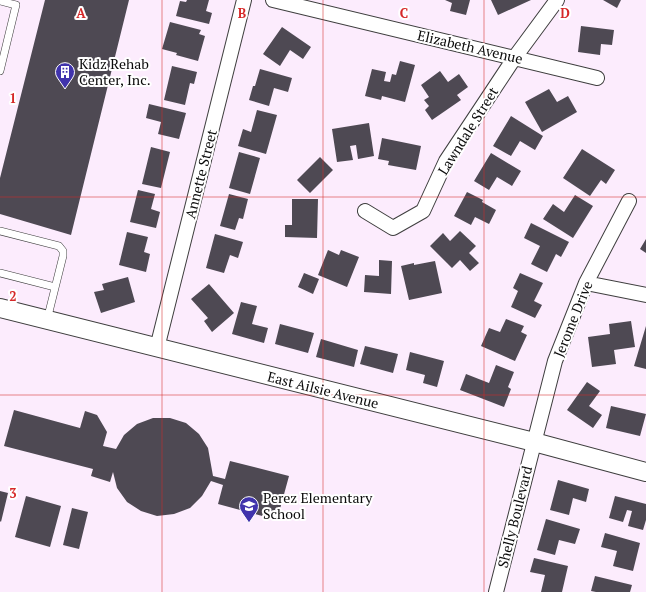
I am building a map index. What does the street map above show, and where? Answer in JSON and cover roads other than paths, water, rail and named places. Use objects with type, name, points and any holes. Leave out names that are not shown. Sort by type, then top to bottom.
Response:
[{"type":"street","name":"Annette Street","points":[[157,348],[244,0]]},
{"type":"street","name":"Elizabeth Avenue","points":[[273,0],[515,57],[597,78]]},
{"type":"street","name":"Lawndale Street","points":[[365,211],[393,228],[424,211],[446,161],[515,57],[557,0]]},
{"type":"street","name":"Jerome Drive","points":[[534,442],[555,361],[586,283],[629,202]]},
{"type":"street","points":[[586,283],[646,295]]},
{"type":"street","name":"East Ailsie Avenue","points":[[0,308],[534,442],[646,472]]},
{"type":"street","name":"Shelly Boulevard","points":[[496,592],[534,442]]},
{"type":"lane","points":[[0,1],[16,2],[0,71]]},
{"type":"lane","points":[[0,231],[59,246],[63,251],[47,320]]},
{"type":"lane","points":[[0,273],[55,287]]},
{"type":"place","name":"Kidz Rehab Center, Inc.","points":[[65,89]]},
{"type":"place","name":"Perez Elementary School","points":[[249,523]]}]
